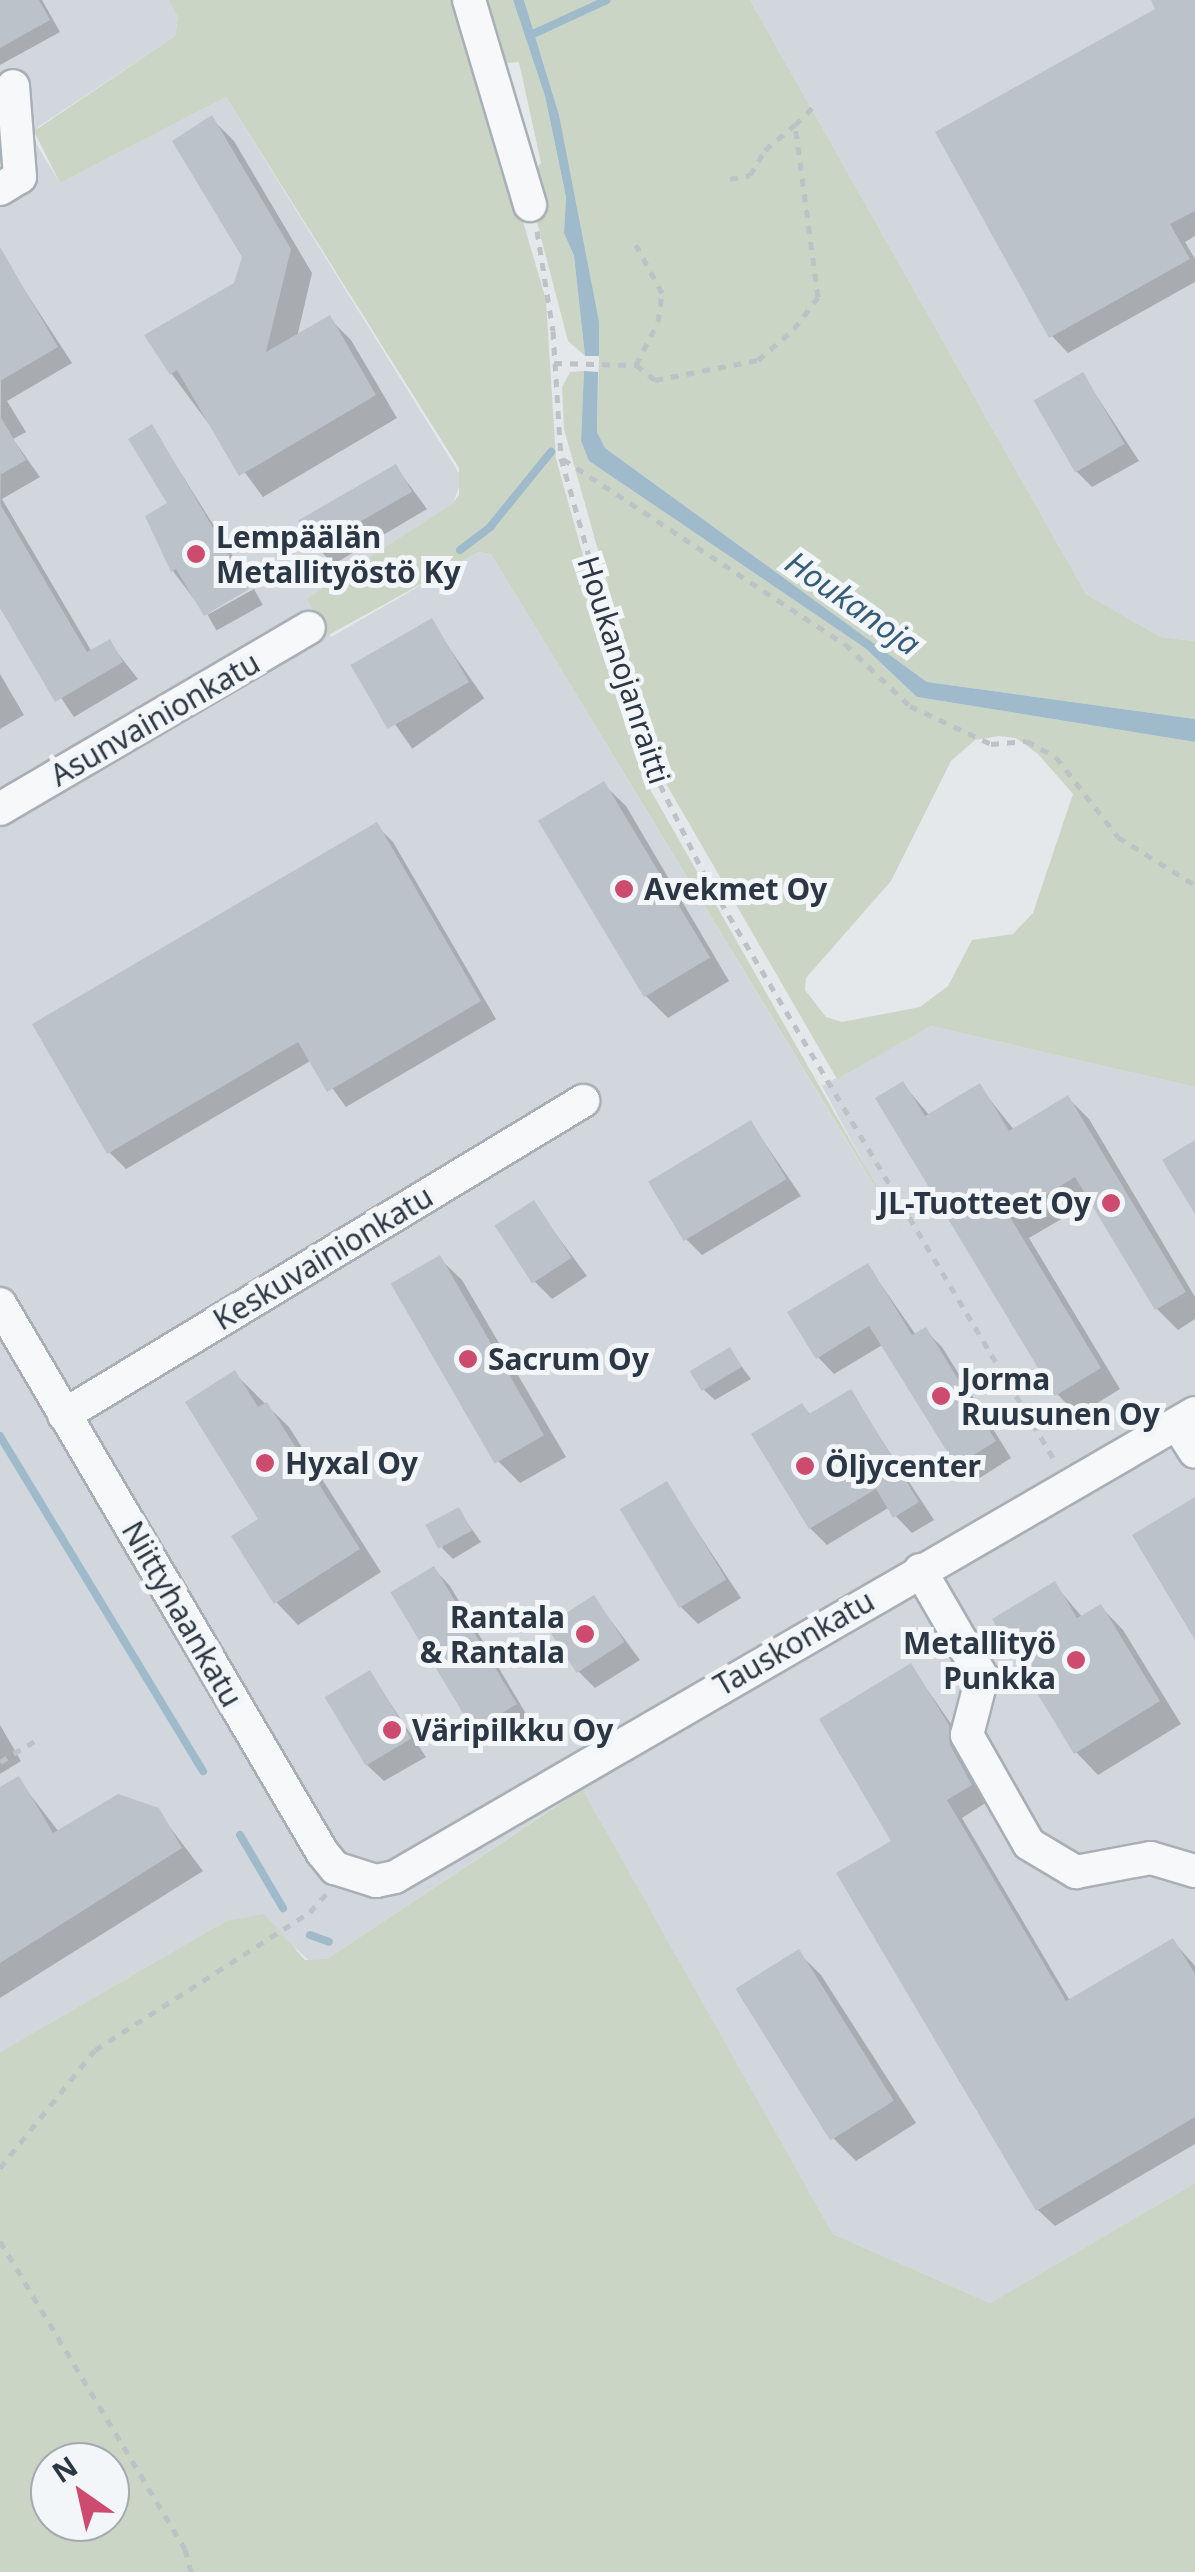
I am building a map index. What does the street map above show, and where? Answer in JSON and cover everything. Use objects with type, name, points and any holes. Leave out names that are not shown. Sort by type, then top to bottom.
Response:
[{"type":"street","points":[[469,0],[530,206]]},
{"type":"street","points":[[10,183],[13,86]]},
{"type":"street","name":"Asunvainionkatu","points":[[0,809],[309,628]]},
{"type":"street","name":"Keskuvainionkatu","points":[[64,1415],[583,1101]]},
{"type":"street","name":"Niittyhaankatu","points":[[0,1304],[322,1852],[343,1872]]},
{"type":"street","points":[[1186,1419],[1195,1452]]},
{"type":"street","name":"Tauskonkatu","points":[[343,1872],[376,1881],[395,1877],[1186,1419]]},
{"type":"street","points":[[920,1570],[982,1677],[966,1735],[1028,1844],[1076,1872],[1151,1858],[1195,1871]]},
{"type":"path","points":[[730,179],[750,175],[765,150],[816,103]]},
{"type":"path","points":[[554,363],[636,365],[654,380],[758,360],[794,329],[818,297],[795,126]]},
{"type":"path","name":"Houkanojanraitti","points":[[530,206],[554,363],[561,458],[646,756],[678,825],[1070,1485]]},
{"type":"path","points":[[636,245],[662,293],[658,322],[636,365]]},
{"type":"path","points":[[561,458],[844,644],[910,706],[991,744],[1027,740],[1056,758],[1118,836],[1195,885]]},
{"type":"path","points":[[0,1762],[35,1741]]},
{"type":"path","points":[[0,2168],[95,2050],[310,1912],[343,1872]]},
{"type":"path","points":[[0,2241],[185,2549],[191,2572]]},
{"type":"shaded area","points":[[0,0],[169,0],[178,16],[175,36],[38,127],[34,140],[60,183],[226,97],[462,478],[453,504],[307,598],[331,637],[479,552],[491,554],[888,1209],[822,1086],[931,1026],[1195,1087],[1195,2183],[990,2303],[833,2234],[581,1789],[327,1959],[313,1964],[295,1948],[226,1921],[0,2052]]},
{"type":"shaded area","points":[[750,0],[1195,0],[1195,641],[1161,637],[1086,594]]},
{"type":"green space","points":[[169,0],[458,0],[546,300],[556,459],[647,784],[906,1238],[491,554],[479,552],[325,637],[307,598],[452,504],[459,495],[459,468],[226,97],[60,183],[34,131],[175,36],[178,17]]},
{"type":"green space","points":[[473,0],[513,0],[545,96],[566,197],[564,233],[574,256],[585,356],[568,341],[526,180],[541,163],[519,62],[494,64]]},
{"type":"green space","points":[[524,0],[750,0],[1086,594],[1161,637],[1195,641],[1195,719],[927,682],[605,448],[597,432],[599,356],[559,115]]},
{"type":"green space","points":[[584,371],[581,441],[589,461],[865,648],[917,697],[1195,742],[1195,1087],[931,1026],[837,1079],[661,775],[564,429],[562,387],[570,372]],"holes":[[[1016,738],[1038,754],[1073,794],[1033,913],[1013,934],[972,940],[948,986],[920,1007],[842,1022],[826,1017],[805,990],[806,978],[891,881],[951,761],[975,740]]]},
{"type":"green space","points":[[582,1789],[833,2234],[990,2303],[1195,2183],[1195,2572],[0,2572],[0,2052],[226,1921],[264,1914],[305,1960],[327,1959]]},
{"type":"water","points":[[513,0],[524,0],[559,115],[599,322],[599,356],[585,356],[574,256],[564,233],[566,197],[545,96]]},
{"type":"water","points":[[584,371],[598,372],[597,432],[605,448],[927,682],[1195,719],[1195,742],[917,697],[865,648],[589,461],[581,441]]},
{"type":"building","points":[[0,0],[39,0],[50,20],[0,48]]},
{"type":"building","points":[[1151,0],[1195,0],[1195,211],[1170,224],[1190,259],[1049,338],[935,132],[1155,9]]},
{"type":"building","points":[[212,115],[291,249],[266,352],[330,315],[376,395],[239,476],[177,370],[170,375],[144,335],[234,283],[242,257],[172,141]]},
{"type":"building","points":[[0,247],[58,347],[0,381]]},
{"type":"building","points":[[1083,372],[1124,444],[1075,472],[1034,401]]},
{"type":"building","points":[[0,416],[26,460],[0,475]]},
{"type":"building","name":"Lempäälän Metallityöstö Ky","points":[[152,424],[249,589],[204,616],[176,569],[171,572],[145,516],[167,503],[128,439]]},
{"type":"building","points":[[396,464],[412,492],[314,548],[298,520]]},
{"type":"building","points":[[0,504],[87,652],[110,639],[123,662],[55,702],[0,608]]},
{"type":"building","points":[[432,618],[469,682],[388,729],[351,665]]},
{"type":"building","name":"Avekmet Oy","points":[[604,781],[710,958],[644,997],[538,821]]},
{"type":"building","points":[[377,822],[481,1001],[327,1092],[298,1042],[107,1154],[32,1024]]},
{"type":"building","name":"JL-Tuotteet Oy","points":[[903,1081],[925,1116],[980,1083],[1009,1131],[1068,1095],[1186,1292],[1155,1310],[1075,1177],[1010,1217],[1101,1368],[1055,1396],[875,1098]]},
{"type":"building","points":[[751,1120],[787,1179],[684,1241],[648,1182]]},
{"type":"building","points":[[1195,1140],[1195,1214],[1162,1160]]},
{"type":"building","points":[[534,1200],[572,1258],[532,1283],[495,1226]]},
{"type":"building","name":"Sacrum Oy","points":[[440,1255],[544,1435],[495,1464],[391,1284]]},
{"type":"building","points":[[868,1263],[912,1335],[926,1327],[996,1441],[956,1466],[869,1326],[816,1359],[787,1312]]},
{"type":"building","points":[[730,1347],[742,1367],[702,1391],[690,1371]]},
{"type":"building","name":"Hyxal Oy","points":[[235,1370],[258,1407],[267,1402],[360,1549],[274,1604],[231,1536],[258,1519],[185,1402]]},
{"type":"building","points":[[851,1389],[919,1502],[893,1518],[876,1489],[809,1529],[751,1434],[802,1403],[809,1414]]},
{"type":"building","points":[[667,1481],[726,1580],[679,1608],[620,1509]]},
{"type":"building","points":[[1195,1497],[1195,1640],[1132,1535]]},
{"type":"building","points":[[459,1507],[472,1531],[438,1549],[425,1525]]},
{"type":"building","points":[[434,1566],[517,1704],[473,1730],[390,1592]]},
{"type":"building","name":"Metallityö Punkka","points":[[1055,1581],[1077,1618],[1101,1604],[1160,1701],[1074,1754],[992,1619]]},
{"type":"building","name":"Rantala & Rantala","points":[[594,1595],[624,1642],[577,1673],[546,1626]]},
{"type":"building","points":[[911,1663],[949,1725],[950,1745],[972,1785],[947,1800],[1066,2001],[1173,1938],[1195,1974],[1195,2117],[1036,2211],[836,1873],[891,1841],[819,1719]]},
{"type":"building","points":[[370,1670],[411,1739],[366,1766],[325,1697]]},
{"type":"building","points":[[19,1776],[53,1833],[118,1794],[159,1808],[182,1848],[0,1963],[0,1787]]},
{"type":"building","points":[[799,1949],[894,2101],[830,2141],[735,1989]]},
{"type":"waterway","points":[[533,34],[607,0]]},
{"type":"waterway","points":[[460,550],[490,527],[551,452]]},
{"type":"waterway","points":[[0,1436],[203,1771]]},
{"type":"waterway","points":[[240,1835],[283,1908]]},
{"type":"waterway","points":[[310,1935],[329,1942]]},
{"type":"place","name":"Lempäälän Metallityöstö Ky","points":[[196,554]]},
{"type":"place","name":"Avekmet Oy","points":[[624,889]]},
{"type":"place","name":"JL-Tuotteet Oy","points":[[1111,1203]]},
{"type":"place","name":"Sacrum Oy","points":[[468,1359]]},
{"type":"place","name":"Jorma Ruusunen Oy","points":[[941,1396]]},
{"type":"place","name":"Hyxal Oy","points":[[265,1463]]},
{"type":"place","name":"Öljycenter","points":[[805,1466]]},
{"type":"place","name":"Rantala & Rantala","points":[[585,1634]]},
{"type":"place","name":"Metallityö Punkka","points":[[1076,1660]]},
{"type":"place","name":"Väripilkku Oy","points":[[392,1730]]},
{"type":"water label","name":"Houkanoja","points":[[853,603]]}]
